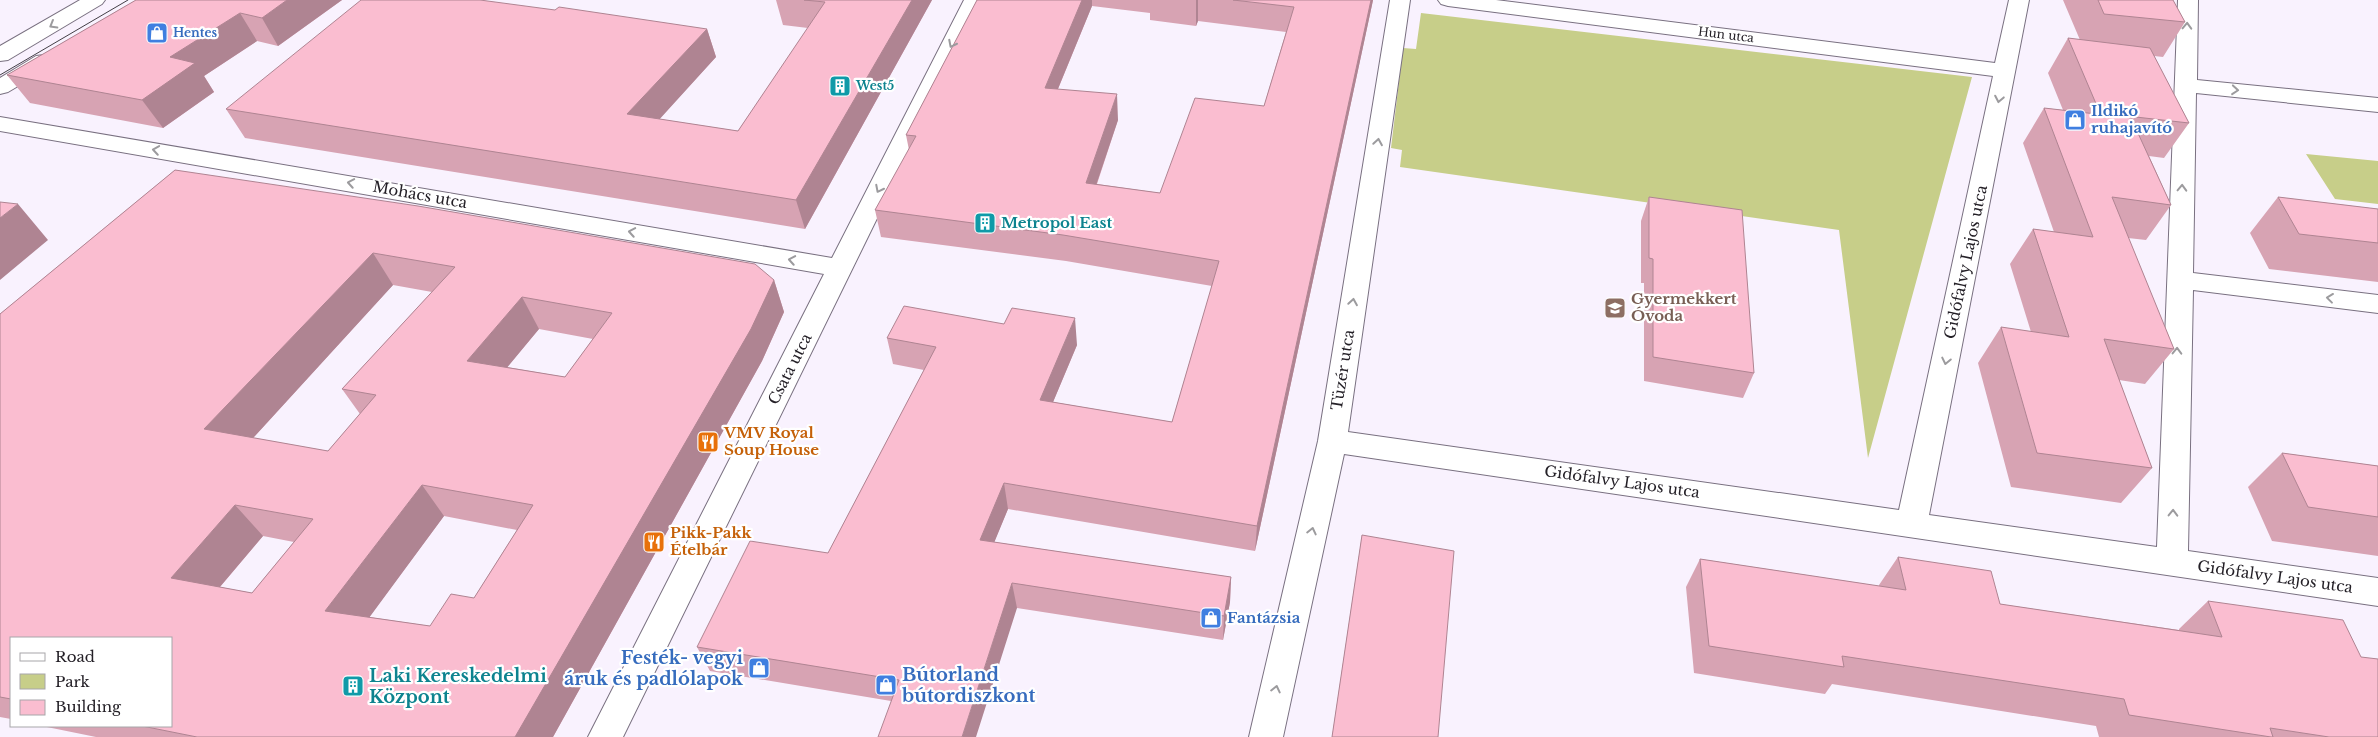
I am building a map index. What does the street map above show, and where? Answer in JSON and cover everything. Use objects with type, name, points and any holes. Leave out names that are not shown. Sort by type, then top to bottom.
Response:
[{"type":"street","points":[[0,55],[95,0]]},
{"type":"street","name":"Csata utca","points":[[605,737],[974,0]]},
{"type":"street","name":"Tüzér utca","points":[[1266,737],[1332,441],[1400,0]]},
{"type":"street","name":"Hun utca","points":[[1448,0],[2005,71]]},
{"type":"street","name":"Gidófalvy Lajos utca","points":[[1912,523],[2019,0]]},
{"type":"street","points":[[2172,562],[2188,0]]},
{"type":"street","points":[[0,87],[57,53]]},
{"type":"street","points":[[2186,85],[2378,105]]},
{"type":"street","name":"Mohács utca","points":[[0,124],[840,268]]},
{"type":"street","points":[[170,174],[192,156]]},
{"type":"street","points":[[2179,280],[2378,304]]},
{"type":"street","name":"Gidófalvy Lajos utca","points":[[1332,441],[1912,523],[2378,592]]},
{"type":"green space","points":[[1421,13],[1972,77],[1868,458],[1839,230],[1400,167],[1402,150],[1391,148],[1403,48],[1416,49]]},
{"type":"green space","points":[[2306,154],[2378,161],[2378,204],[2335,199]]},
{"type":"building","points":[[136,0],[287,0],[262,18],[240,13],[170,57],[195,63],[142,100],[7,75]]},
{"type":"building","points":[[361,0],[480,0],[555,10],[559,7],[707,29],[627,114],[738,131],[825,2],[804,0],[912,0],[796,200],[226,109]]},
{"type":"building","points":[[977,0],[1082,0],[1045,88],[1117,94],[1086,183],[1160,193],[1195,98],[1264,106],[1294,7],[1233,0],[1371,0],[1257,526],[1004,483],[980,540],[1231,577],[1224,616],[1012,583],[962,737],[878,737],[899,680],[697,647],[750,541],[828,553],[936,347],[887,338],[904,306],[1004,324],[1012,308],[1075,318],[1040,400],[1172,422],[1219,261],[1063,235],[875,210],[916,136],[906,135]]},
{"type":"building","points":[[2098,0],[2173,0],[2185,22],[2104,14]]},
{"type":"building","points":[[2068,38],[2150,48],[2189,123],[2100,113]]},
{"type":"building","points":[[2044,108],[2131,118],[2171,205],[2112,197],[2174,349],[2104,339],[2152,468],[2037,453],[2001,327],[2069,337],[2033,229],[2093,237]]},
{"type":"building","points":[[175,170],[418,206],[755,264],[774,280],[751,329],[515,737],[197,737],[147,727],[172,727],[172,637],[10,637],[10,699],[0,697],[0,314]],"holes":[[[373,253],[455,267],[342,389],[376,395],[328,451],[204,429]],[[522,297],[612,313],[565,377],[467,361]],[[422,485],[533,505],[474,598],[451,594],[430,626],[325,611]],[[235,505],[313,519],[252,593],[171,578]]]},
{"type":"building","points":[[1649,197],[1742,210],[1754,373],[1653,357],[1653,259],[1649,258]]},
{"type":"building","points":[[2278,197],[2378,209],[2378,243],[2299,234]]},
{"type":"building","points":[[0,202],[18,204],[0,218]]},
{"type":"building","points":[[2282,453],[2378,466],[2378,517],[2308,507]]},
{"type":"building","points":[[1362,535],[1454,551],[1438,737],[1332,737]]},
{"type":"building","points":[[1898,557],[1991,571],[2000,604],[2222,637],[2208,601],[2343,620],[2361,657],[2378,659],[2378,737],[2329,737],[2270,728],[2273,737],[2271,737],[2129,715],[2124,699],[1842,656],[1844,667],[1709,646],[1700,559],[1906,590]]},
{"type":"tram line","points":[[0,75],[128,0]]},
{"type":"place","name":"Hentes","points":[[157,33]]},
{"type":"place","name":"West5","points":[[840,86]]},
{"type":"place","name":"Ildikó ruhajavító","points":[[2075,120]]},
{"type":"place","name":"Metropol East","points":[[985,223]]},
{"type":"place","name":"Gyermekkert Óvoda","points":[[1615,308]]},
{"type":"place","name":"VMV Royal Soup House","points":[[708,442]]},
{"type":"place","name":"Pikk-Pakk Ételbár","points":[[654,542]]},
{"type":"place","name":"Fantázsia","points":[[1211,618]]},
{"type":"place","name":"Festék- vegyi áruk és padlólapok","points":[[759,668]]},
{"type":"place","name":"Bútorland bútordiszkont","points":[[886,685]]},
{"type":"place","name":"Laki Kereskedelmi Központ","points":[[353,686]]}]
